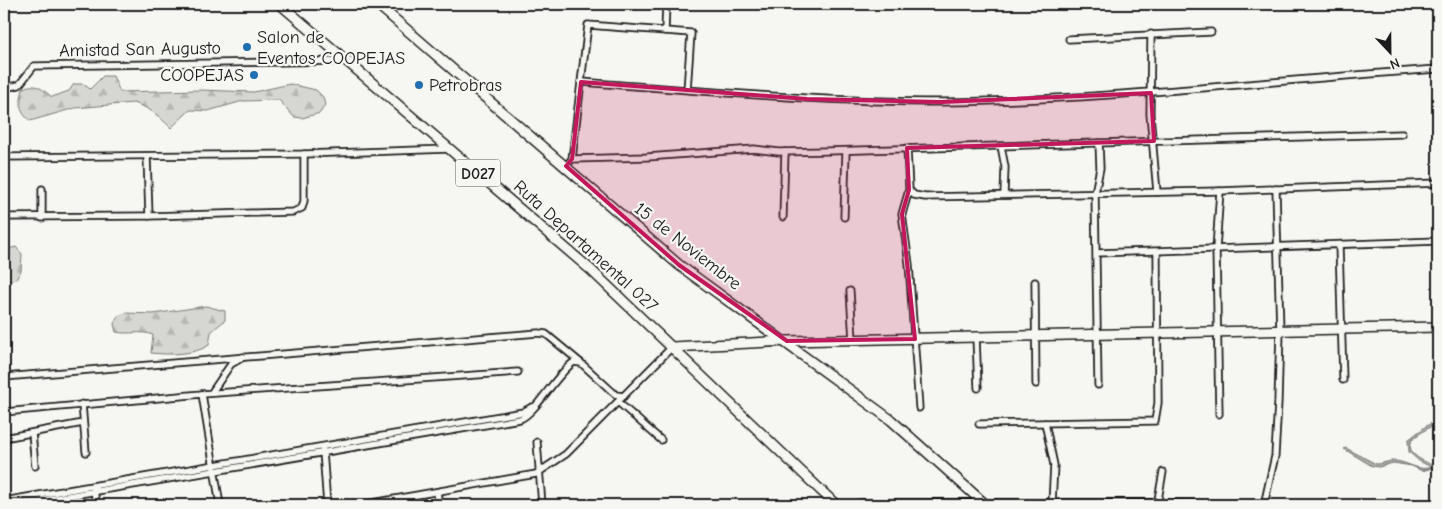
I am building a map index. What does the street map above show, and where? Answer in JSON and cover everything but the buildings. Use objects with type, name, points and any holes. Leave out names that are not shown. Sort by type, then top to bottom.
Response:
[{"type":"street","name":"Ruta Departamental 027","points":[[280,4],[592,270],[836,505]]},
{"type":"street","name":"15 de Noviembre","points":[[377,4],[679,265],[787,342],[891,420],[984,504]]},
{"type":"street","points":[[665,31],[666,4]]},
{"type":"street","points":[[566,166],[572,159],[588,25],[691,32],[687,90]]},
{"type":"street","points":[[1069,39],[1211,32]]},
{"type":"street","points":[[1151,34],[1150,114],[1154,141],[1157,192]]},
{"type":"street","name":"Amistad San Augusto","points":[[4,88],[19,85],[30,69],[39,66],[348,61]]},
{"type":"street","points":[[581,82],[807,98],[941,102],[1150,93],[1299,78],[1438,68]]},
{"type":"street","points":[[572,159],[646,158],[754,149],[785,152],[846,151],[1402,134]]},
{"type":"street","points":[[1098,143],[1100,168],[1095,194],[1098,384]]},
{"type":"street","points":[[1001,146],[1005,167],[1004,196]]},
{"type":"street","points":[[908,148],[909,190],[902,214],[915,339],[919,408]]},
{"type":"street","points":[[4,157],[304,154],[451,149]]},
{"type":"street","points":[[844,217],[846,151]]},
{"type":"street","points":[[783,217],[785,152]]},
{"type":"street","points":[[4,217],[42,218],[293,212],[302,208],[304,201],[304,154]]},
{"type":"street","points":[[147,156],[149,216]]},
{"type":"street","points":[[909,190],[914,195],[924,197],[1004,196],[1438,183]]},
{"type":"street","points":[[42,189],[42,218]]},
{"type":"street","points":[[1264,505],[1274,456],[1280,330],[1276,189]]},
{"type":"street","points":[[1220,191],[1216,249],[1220,414]]},
{"type":"street","points":[[1097,253],[1438,241]]},
{"type":"street","points":[[1339,245],[1343,380]]},
{"type":"street","points":[[979,424],[1155,421],[1158,403],[1157,252]]},
{"type":"street","points":[[1035,282],[1036,384]]},
{"type":"street","points":[[850,291],[853,340]]},
{"type":"street","points":[[361,505],[529,477],[539,473],[566,454],[672,347],[853,340],[1438,327]]},
{"type":"street","points":[[4,377],[249,355],[538,333],[546,334],[616,395],[624,396]]},
{"type":"street","points":[[976,338],[978,388]]},
{"type":"street","points":[[212,392],[231,364],[249,355]]},
{"type":"street","points":[[15,505],[94,489],[523,412],[534,406],[570,365],[581,363]]},
{"type":"street","points":[[4,412],[212,392],[518,372]]},
{"type":"street","points":[[202,394],[220,505]]},
{"type":"street","points":[[618,402],[661,440]]},
{"type":"street","points":[[82,404],[86,452]]},
{"type":"street","points":[[1045,423],[1054,465],[1052,503]]},
{"type":"street","points":[[4,438],[83,424]]},
{"type":"street","points":[[32,433],[35,466]]},
{"type":"street","points":[[537,442],[542,505]]},
{"type":"street","points":[[323,449],[327,505]]},
{"type":"street","points":[[1157,504],[1163,472]]},
{"type":"street","points":[[4,501],[94,489]]},
{"type":"street","points":[[94,489],[96,505]]},
{"type":"street","points":[[438,492],[439,505]]},
{"type":"street","points":[[852,505],[860,503],[1231,505]]},
{"type":"highlighted area","points":[[581,82],[807,99],[941,102],[1151,93],[1154,141],[907,148],[909,190],[902,214],[915,339],[787,341],[679,265],[566,166],[572,159]]},
{"type":"green space","points":[[103,76],[113,76],[120,92],[200,90],[254,92],[290,84],[316,90],[323,97],[325,105],[320,113],[302,118],[294,117],[279,100],[243,101],[208,111],[190,110],[171,128],[154,112],[133,103],[75,108],[30,121],[23,114],[21,102],[23,88],[35,86],[52,97],[69,91],[74,84],[83,84],[90,89]]},
{"type":"green space","points":[[16,247],[22,254],[21,271],[16,279],[4,282],[4,250]]},
{"type":"green space","points":[[206,306],[225,311],[225,320],[211,332],[209,345],[196,351],[173,354],[151,353],[153,335],[116,332],[114,324],[118,316],[126,313],[153,314]]},
{"type":"water","points":[[1438,420],[1438,425],[1428,428],[1412,439],[1410,447],[1417,457],[1434,468],[1438,481],[1432,468],[1422,471],[1412,466],[1393,463],[1379,467],[1372,466],[1344,449],[1346,448],[1376,464],[1393,461],[1422,468],[1431,467],[1419,461],[1409,452],[1408,440],[1426,426]]},
{"type":"place","name":"Salon de Eventos COOPEJAS","points":[[247,47]]},
{"type":"place","name":"COOPEJAS","points":[[254,75]]},
{"type":"place","name":"Petrobras","points":[[419,85]]}]
